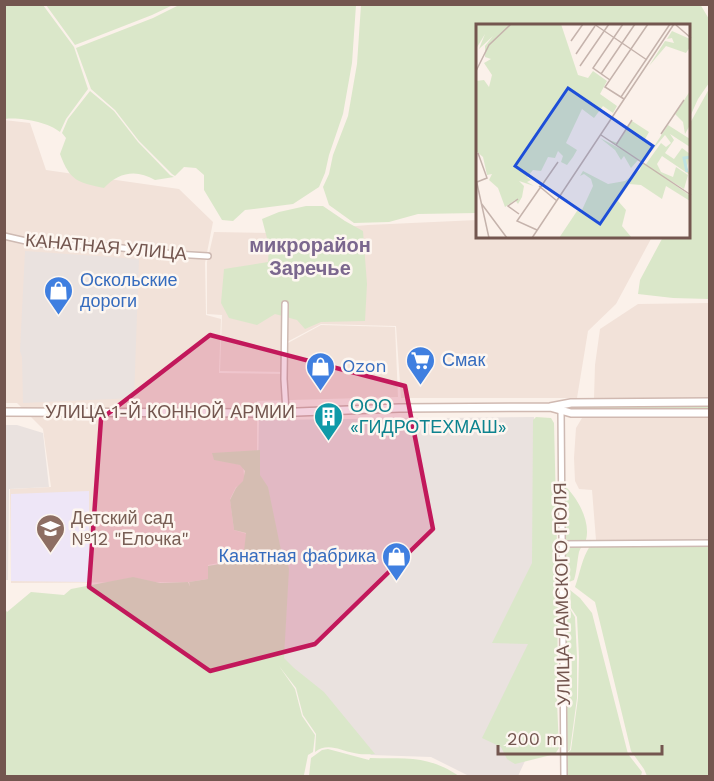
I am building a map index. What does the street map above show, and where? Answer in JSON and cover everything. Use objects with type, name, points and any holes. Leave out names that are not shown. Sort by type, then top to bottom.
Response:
[{"type":"main road","name":"УЛИЦА 1-Й КОННОЙ АРМИИ","points":[[4,412],[286,412],[399,408],[550,407],[571,403],[710,402]]},
{"type":"main road","name":"УЛИЦА 1-Й КОННОЙ АРМИИ","points":[[550,407],[571,413],[710,413]]},
{"type":"street","name":"КАНАТНАЯ УЛИЦА","points":[[4,236],[39,244],[105,246],[208,256]]},
{"type":"street","points":[[285,304],[286,412]]},
{"type":"street","name":"УЛИЦА ЛАМСКОГО ПОЛЯ","points":[[561,411],[564,777]]},
{"type":"street","points":[[561,544],[710,543]]},
{"type":"highlighted area","points":[[210,335],[405,386],[433,529],[315,644],[210,671],[89,587],[101,419]]},
{"type":"shaded area","points":[[4,120],[30,123],[46,170],[179,189],[213,222],[205,263],[206,315],[221,319],[219,373],[285,374],[288,343],[321,325],[395,327],[398,397],[257,401],[257,455],[242,455],[245,485],[236,487],[230,499],[234,530],[247,534],[246,558],[208,565],[208,579],[189,582],[11,583],[10,489],[51,487],[43,429],[17,403],[5,403]]},
{"type":"shaded area","points":[[476,220],[476,238],[651,238],[616,304],[588,331],[577,398],[401,398],[396,326],[321,324],[287,342],[284,372],[220,371],[222,315],[207,314],[207,262],[214,232],[275,233],[368,225]]},
{"type":"shaded area","points":[[25,251],[139,259],[134,398],[23,403],[20,351]]},
{"type":"shaded area","points":[[709,303],[709,540],[596,540],[592,490],[579,489],[575,481],[574,458],[576,428],[594,398],[595,365],[600,329],[638,304]]},
{"type":"shaded area","points":[[534,417],[534,567],[525,761],[518,776],[469,776],[431,757],[371,755],[327,701],[282,659],[258,474],[259,420]]},
{"type":"shaded area","points":[[5,425],[17,425],[43,433],[49,487],[9,489],[8,580],[4,580]]},
{"type":"shaded area","name":"Детский сад №12 \"Елочка\"","points":[[89,491],[89,582],[11,581],[11,494]]},
{"type":"green space","points":[[700,4],[709,19],[709,83],[690,117],[690,24],[476,24],[476,213],[418,214],[389,222],[354,223],[329,205],[323,187],[348,116],[357,64],[361,5]]},
{"type":"green space","points":[[4,5],[43,5],[74,47],[88,89],[66,119],[60,132],[34,121],[5,119]]},
{"type":"green space","points":[[46,5],[173,5],[75,45]]},
{"type":"green space","points":[[179,5],[356,5],[352,63],[343,114],[319,187],[293,204],[245,210],[233,221],[222,220],[204,190],[204,175],[196,168],[184,167],[175,176],[172,174],[139,141],[115,110],[91,89],[76,48],[153,18]]},
{"type":"green space","points":[[709,89],[709,299],[638,294],[640,280],[662,238],[690,238],[690,123]]},
{"type":"green space","points":[[90,91],[114,111],[138,142],[174,177],[155,180],[141,174],[128,174],[115,178],[104,188],[81,182],[71,175],[60,154],[66,138],[62,133],[68,119]]},
{"type":"green space","points":[[306,206],[323,206],[363,231],[367,284],[365,321],[321,322],[305,329],[297,320],[275,314],[257,325],[229,318],[221,303],[224,269],[268,262],[269,246],[262,219],[279,212]]},
{"type":"green space","points":[[710,405],[709,409],[568,408],[575,406]]},
{"type":"green space","points":[[536,417],[551,418],[554,423],[559,748],[555,754],[515,764],[507,759],[501,747],[482,738],[528,644],[492,643],[532,563],[533,420]]},
{"type":"green space","points":[[260,450],[260,475],[268,487],[282,555],[286,556],[289,569],[284,658],[324,692],[375,754],[357,754],[329,747],[315,752],[316,734],[303,715],[296,688],[279,666],[295,689],[302,716],[315,735],[313,752],[308,755],[304,775],[5,776],[5,609],[7,612],[31,592],[64,595],[71,589],[133,577],[160,583],[188,582],[190,586],[189,582],[208,579],[208,566],[243,560],[246,533],[234,530],[230,500],[236,488],[243,481],[245,471],[240,465],[214,460],[212,453]]},
{"type":"green space","points":[[564,485],[582,510],[587,533],[579,552],[574,580],[569,582],[565,577]]},
{"type":"green space","points":[[590,546],[709,547],[709,776],[647,776],[631,751],[595,602],[575,587]]},
{"type":"green space","points":[[570,590],[592,613],[628,754],[642,772],[641,776],[567,776],[566,754],[571,750],[578,698],[579,657],[577,617],[571,608]]},
{"type":"green space","points":[[569,591],[570,609],[575,617],[577,698],[570,750],[566,753],[565,593]]},
{"type":"green space","points":[[328,749],[369,760],[370,758],[395,758],[427,761],[459,776],[309,776],[311,758],[322,750]]},
{"type":"place","name":"Оскольские дороги","points":[[59,316]]},
{"type":"place","name":"Смак","points":[[421,386]]},
{"type":"place","name":"Ozon","points":[[321,392]]},
{"type":"place","name":"ООО «ГИДРОТЕХМАШ»","points":[[329,442]]},
{"type":"place","name":"Детский сад №12 \"Елочка\"","points":[[50,554]]},
{"type":"place","name":"Канатная фабрика","points":[[397,582]]},
{"type":"district","name":"микрорайон Заречье","points":[[310,256]]}]
